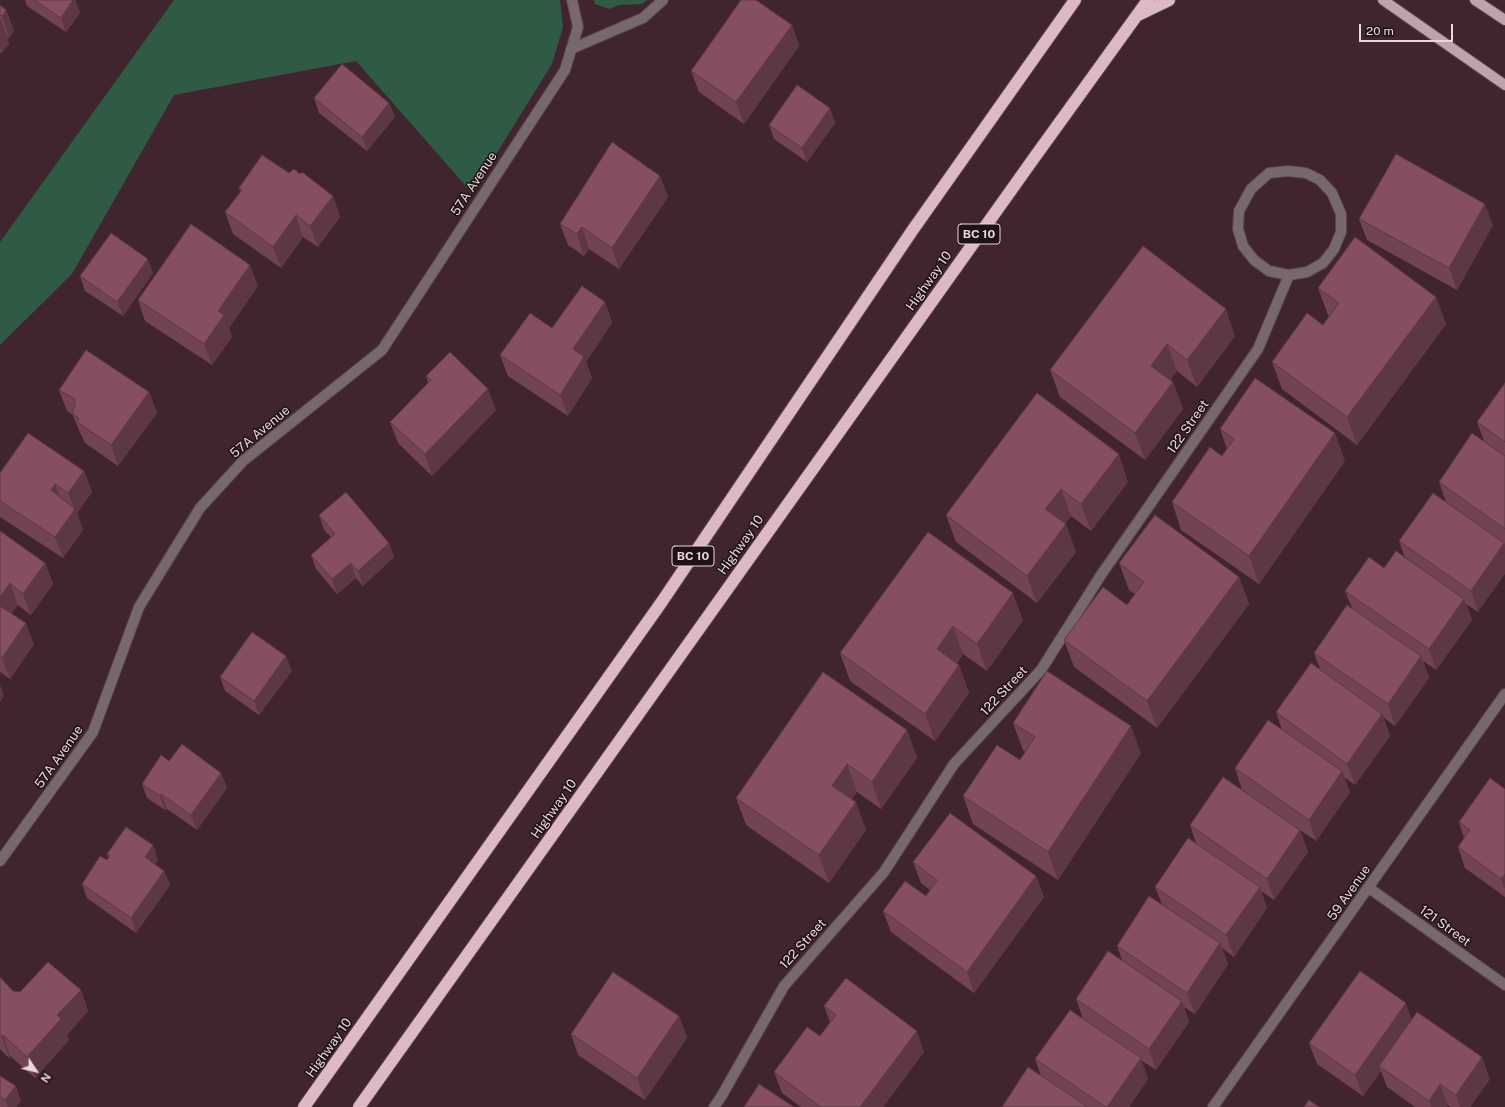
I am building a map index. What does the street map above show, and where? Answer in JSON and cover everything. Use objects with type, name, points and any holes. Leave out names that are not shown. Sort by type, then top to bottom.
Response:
[{"type":"highway","name":"Highway 10","points":[[304,1107],[661,603],[912,230],[1075,0]]},
{"type":"highway","name":"Highway 10","points":[[359,1107],[938,292],[1148,0]]},
{"type":"highway","points":[[1137,16],[1169,0]]},
{"type":"main road","points":[[1383,0],[1505,85]]},
{"type":"main road","points":[[1475,0],[1505,20]]},
{"type":"street","name":"57A Avenue","points":[[0,861],[93,732],[139,607],[200,508],[243,461],[382,350],[565,70],[578,26],[572,0]]},
{"type":"street","points":[[571,49],[643,18],[663,0]]},
{"type":"street","points":[[1288,171],[1306,173],[1320,180],[1332,193],[1341,220],[1341,232],[1334,249],[1323,262],[1307,272],[1289,275],[1269,271],[1254,260],[1243,246],[1238,229],[1239,211],[1251,189],[1269,173],[1288,171]]},
{"type":"street","name":"122 Street","points":[[714,1107],[784,986],[884,872],[954,764],[1041,670],[1101,575],[1258,349],[1289,275]]},
{"type":"street","name":"59 Avenue","points":[[1213,1107],[1505,694]]},
{"type":"street","name":"121 Street","points":[[1369,888],[1505,985]]},
{"type":"green space","points":[[174,0],[560,0],[563,27],[552,64],[472,193],[356,61],[174,95],[72,274],[0,345],[0,242]]},
{"type":"green space","points":[[594,0],[648,0],[642,4],[619,5],[609,9],[595,4]]},
{"type":"building","points":[[34,0],[73,0],[61,18]]},
{"type":"building","points":[[741,0],[756,0],[792,25],[736,102],[691,71]]},
{"type":"building","points":[[0,5],[6,10],[2,16],[0,15]]},
{"type":"building","points":[[342,64],[389,103],[362,137],[314,98]]},
{"type":"building","points":[[797,85],[830,108],[802,148],[769,125]]},
{"type":"building","points":[[612,142],[660,176],[612,248],[582,227],[577,234],[560,224]]},
{"type":"building","points":[[1396,154],[1485,204],[1449,268],[1359,219]]},
{"type":"building","points":[[262,155],[289,173],[294,169],[300,174],[302,172],[333,196],[310,226],[296,215],[273,247],[225,212],[242,190],[239,188]]},
{"type":"building","points":[[191,224],[250,265],[218,311],[224,315],[204,344],[138,300]]},
{"type":"building","points":[[111,233],[148,259],[117,302],[80,276]]},
{"type":"building","points":[[1355,237],[1436,297],[1347,417],[1272,362],[1307,313],[1323,325],[1339,303],[1318,288]]},
{"type":"building","points":[[1143,246],[1226,309],[1187,360],[1167,344],[1151,366],[1173,382],[1135,433],[1050,370]]},
{"type":"building","points":[[582,286],[605,302],[573,349],[584,357],[560,395],[500,355],[530,313],[552,328]]},
{"type":"building","points":[[86,350],[149,392],[111,445],[77,422],[79,419],[72,412],[75,406],[75,399],[59,390]]},
{"type":"building","points":[[450,352],[488,389],[425,454],[390,422],[431,380],[426,376]]},
{"type":"building","points":[[1255,378],[1335,433],[1249,556],[1172,502],[1210,447],[1222,456],[1234,439],[1220,429]]},
{"type":"building","points":[[1505,383],[1505,442],[1477,422]]},
{"type":"building","points":[[1037,393],[1119,454],[1081,504],[1061,489],[1045,509],[1066,524],[1027,576],[946,515]]},
{"type":"building","points":[[28,433],[84,471],[68,493],[55,484],[51,490],[75,509],[55,537],[0,501],[0,473]]},
{"type":"building","points":[[1472,433],[1505,456],[1505,529],[1439,482]]},
{"type":"building","points":[[346,492],[389,543],[358,571],[351,563],[332,579],[311,555],[335,534],[319,515]]},
{"type":"building","points":[[1433,493],[1504,543],[1471,591],[1399,541]]},
{"type":"building","points":[[1155,515],[1239,577],[1147,701],[1064,640],[1103,587],[1127,605],[1144,582],[1119,563]]},
{"type":"building","points":[[0,531],[45,563],[23,594],[10,583],[0,597]]},
{"type":"building","points":[[928,532],[1013,593],[977,644],[953,626],[937,649],[959,665],[925,714],[840,653]]},
{"type":"building","points":[[1396,551],[1464,599],[1429,649],[1345,591],[1369,557],[1384,568]]},
{"type":"building","points":[[1347,605],[1421,656],[1388,704],[1314,653]]},
{"type":"building","points":[[0,606],[26,623],[2,658],[0,657]]},
{"type":"building","points":[[252,632],[286,656],[254,701],[220,677]]},
{"type":"building","points":[[1311,663],[1382,714],[1347,764],[1276,712]]},
{"type":"building","points":[[1047,671],[1131,726],[1048,852],[963,796],[997,745],[1020,760],[1035,737],[1013,723]]},
{"type":"building","points":[[823,672],[907,730],[872,782],[847,764],[832,786],[856,802],[819,855],[736,798]]},
{"type":"building","points":[[1268,720],[1342,771],[1309,820],[1235,768]]},
{"type":"building","points":[[182,744],[221,773],[191,815],[161,794],[160,796],[142,784],[161,755],[169,761]]},
{"type":"building","points":[[1223,777],[1300,830],[1267,879],[1190,825]]},
{"type":"building","points":[[1490,778],[1505,789],[1505,874],[1501,879],[1458,847],[1470,830],[1459,822]]},
{"type":"building","points":[[950,813],[1036,876],[967,972],[883,911],[905,881],[926,896],[937,880],[913,862]]},
{"type":"building","points":[[126,827],[153,845],[145,857],[164,871],[131,918],[82,884],[100,856],[107,860],[110,856],[107,854]]},
{"type":"building","points":[[1188,838],[1260,887],[1226,935],[1155,887]]},
{"type":"building","points":[[1149,896],[1220,943],[1187,993],[1117,946]]},
{"type":"building","points":[[1108,951],[1182,1001],[1149,1049],[1076,999]]},
{"type":"building","points":[[48,962],[81,990],[57,1015],[61,1019],[27,1057],[3,1035],[2,1037],[0,1035],[0,977],[13,991],[20,992]]},
{"type":"building","points":[[1360,971],[1406,1003],[1355,1075],[1309,1043]]},
{"type":"building","points":[[613,972],[679,1016],[637,1078],[571,1034]]},
{"type":"building","points":[[846,978],[917,1031],[860,1107],[821,1107],[774,1072],[807,1027],[820,1036],[836,1015],[824,1006]]},
{"type":"building","points":[[1070,1010],[1141,1058],[1107,1107],[1035,1059]]},
{"type":"building","points":[[1417,1012],[1482,1057],[1456,1095],[1440,1084],[1429,1101],[1379,1066]]},
{"type":"building","points":[[1028,1067],[1088,1107],[1002,1107]]},
{"type":"building","points":[[0,1076],[16,1086],[5,1100],[0,1096]]},
{"type":"building","points":[[759,1084],[794,1107],[744,1107]]},
{"type":"building","points":[[1309,1100],[1319,1107],[1304,1107]]}]
